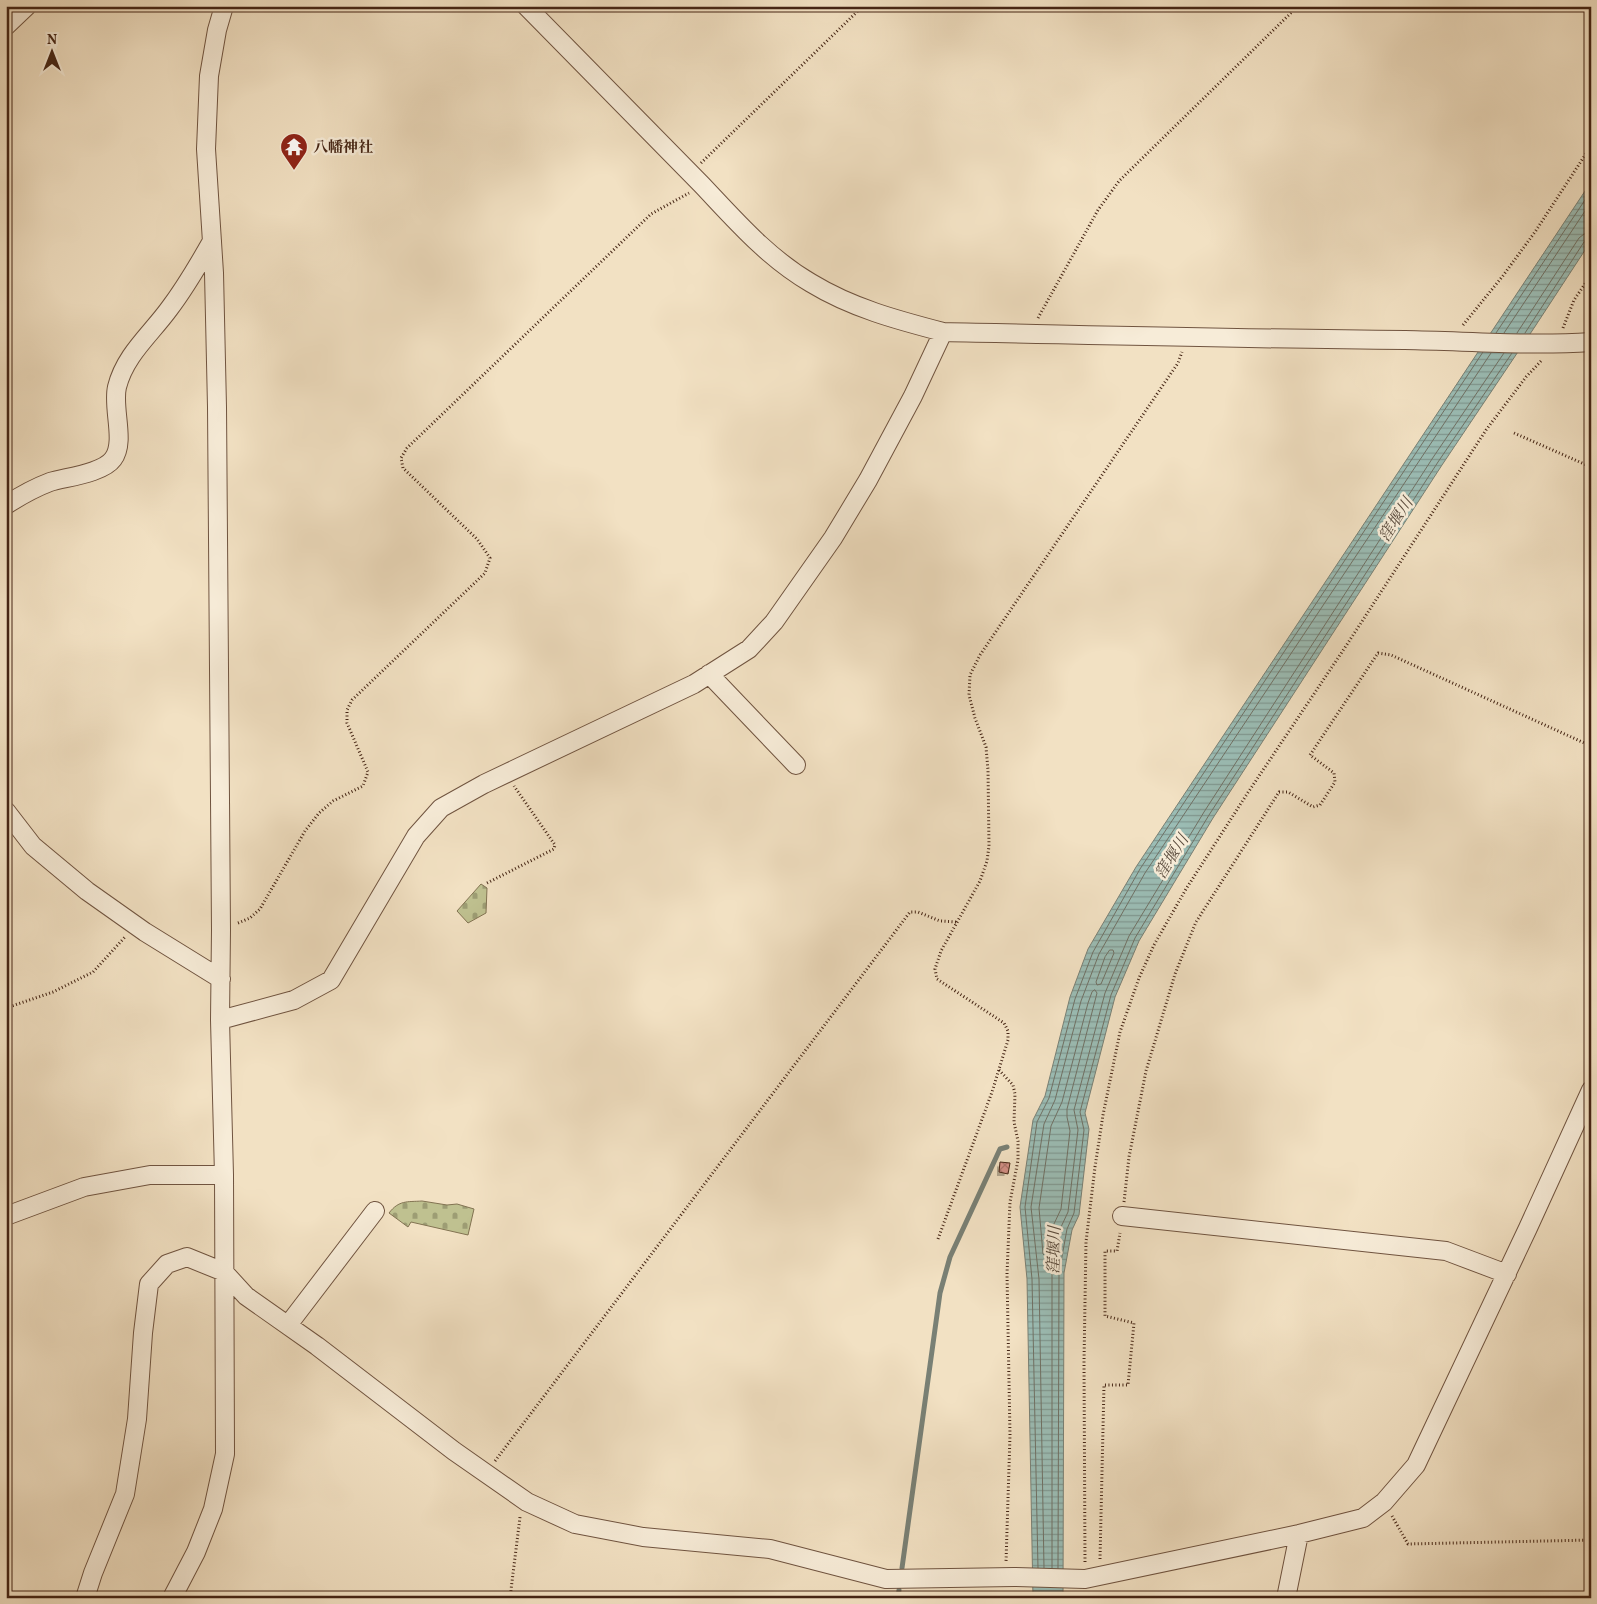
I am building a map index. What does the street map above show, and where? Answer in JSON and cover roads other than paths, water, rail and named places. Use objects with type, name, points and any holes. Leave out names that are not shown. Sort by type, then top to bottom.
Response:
[{"type":"street","points":[[6,26],[26,6]]},
{"type":"street","points":[[172,1598],[196,1552],[213,1509],[225,1454],[224,1176],[220,1020],[217,417],[212,242],[206,150],[209,76],[217,30],[224,6]]},
{"type":"street","points":[[526,6],[735,221],[774,258],[811,283],[848,303],[896,320],[943,332],[1556,344],[1591,342]]},
{"type":"street","points":[[6,505],[27,492],[50,482],[102,468],[113,459],[118,446],[117,388],[125,367],[138,345],[169,310],[212,242]]},
{"type":"street","points":[[220,1020],[294,1000],[331,980],[416,836],[442,808],[505,774],[694,684],[749,649],[768,628],[833,538],[868,480],[913,396],[943,332]]},
{"type":"street","points":[[709,674],[796,765]]},
{"type":"street","points":[[6,810],[33,846],[87,891],[136,925],[221,979]]},
{"type":"street","points":[[85,1598],[93,1573],[125,1494],[137,1419],[143,1333],[149,1284],[167,1264],[187,1257],[224,1272],[246,1296],[317,1346],[454,1451],[523,1499],[575,1524],[643,1537],[770,1549],[886,1579],[1093,1578],[1299,1534],[1363,1518],[1384,1502],[1416,1465],[1591,1090]]},
{"type":"street","points":[[6,1216],[84,1187],[150,1175],[224,1176]]},
{"type":"street","points":[[288,1325],[375,1211]]},
{"type":"street","points":[[1122,1216],[1446,1251],[1506,1274]]},
{"type":"street","points":[[1286,1598],[1299,1534]]},
{"type":"water","name":"窪堰川","points":[[1591,182],[1591,241],[1442,465],[1213,818],[1139,941],[1115,997],[1085,1113],[1089,1129],[1079,1215],[1072,1230],[1064,1273],[1063,1598],[1033,1598],[1027,1279],[1020,1207],[1033,1120],[1045,1096],[1070,997],[1088,949],[1136,867]]},
{"type":"waterway","points":[[902,1568],[940,1293],[950,1257],[1000,1149],[1007,1147]]},
{"type":"waterway","points":[[898,1598],[899,1590]]},
{"type":"place","name":"八幡神社","points":[[294,171]]}]
